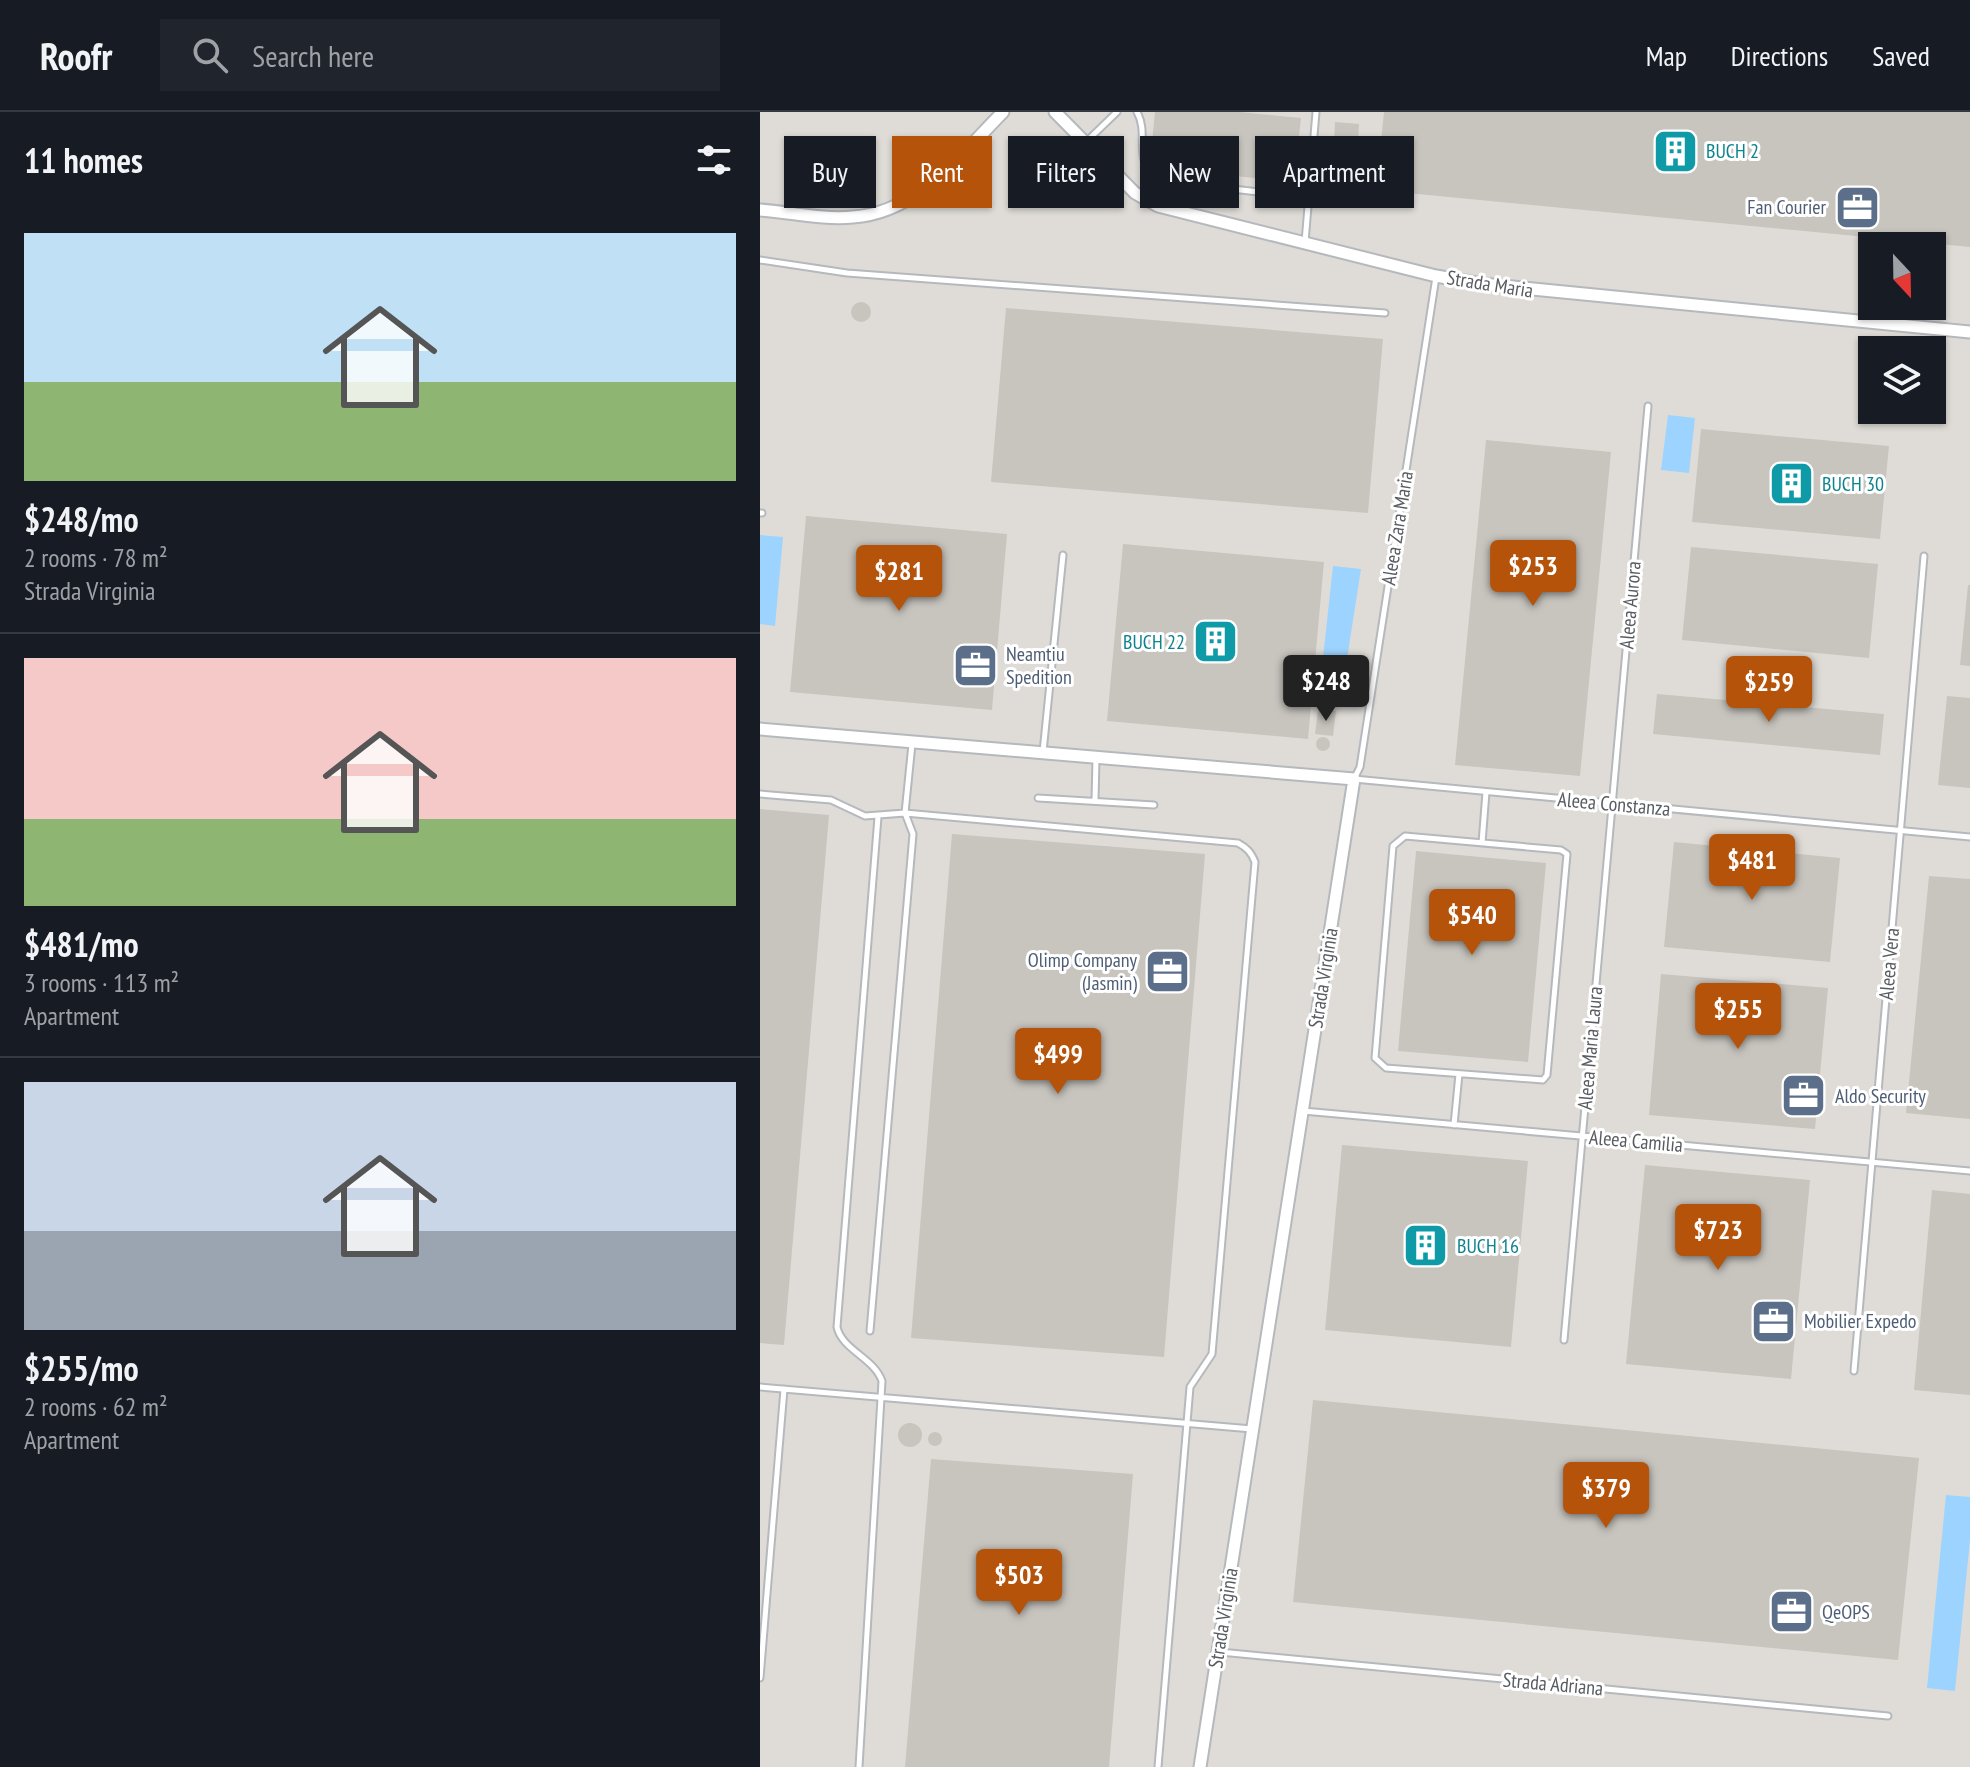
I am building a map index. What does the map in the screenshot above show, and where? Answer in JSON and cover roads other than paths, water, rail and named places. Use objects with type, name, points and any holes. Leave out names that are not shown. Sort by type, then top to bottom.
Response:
[{"type":"street","points":[[760,210],[851,218],[894,208],[929,185],[1003,112]]},
{"type":"street","name":"Strada Maria","points":[[1055,112],[1078,136]]},
{"type":"street","name":"Strada Maria","points":[[1124,179],[1147,201],[1158,206],[1436,276],[1523,290],[1970,332]]},
{"type":"street","points":[[760,729],[1354,779]]},
{"type":"street","name":"Strada Virginia","points":[[1200,1767],[1354,779]]},
{"type":"lane","points":[[1092,136],[1117,112]]},
{"type":"lane","points":[[1137,112],[1142,126],[1142,156],[1155,177],[1165,181],[1255,192]]},
{"type":"lane","points":[[1314,136],[1316,112]]},
{"type":"lane","points":[[1305,244],[1308,208]]},
{"type":"lane","points":[[760,260],[847,273],[1385,313]]},
{"type":"lane","name":"Aleea Zara Maria","points":[[1354,779],[1360,767],[1436,276]]},
{"type":"lane","name":"Aleea Aurora","points":[[1612,804],[1648,406]]},
{"type":"lane","points":[[1043,752],[1063,555]]},
{"type":"lane","name":"Aleea Vera","points":[[1854,1371],[1924,556]]},
{"type":"lane","points":[[870,1331],[913,834],[905,813],[913,741]]},
{"type":"lane","points":[[1095,801],[1096,757]]},
{"type":"lane","name":"Aleea Constanza","points":[[1354,779],[1970,837]]},
{"type":"lane","points":[[1482,843],[1486,792]]},
{"type":"lane","points":[[760,794],[831,800],[856,813],[878,816],[893,812],[1238,843],[1247,847],[1255,862],[1212,1354],[1190,1387],[1158,1767]]},
{"type":"lane","points":[[1038,798],[1154,805]]},
{"type":"lane","name":"Aleea Maria Laura","points":[[1564,1340],[1612,804]]},
{"type":"lane","points":[[859,1767],[881,1376],[840,1335],[837,1327],[878,816]]},
{"type":"lane","points":[[1405,836],[1561,850],[1567,854],[1547,1075],[1539,1081],[1459,1074],[1386,1068],[1375,1058],[1393,846],[1405,836]]},
{"type":"lane","points":[[1454,1125],[1459,1074]]},
{"type":"lane","name":"Aleea Camilia","points":[[1302,1111],[1970,1171]]},
{"type":"lane","points":[[760,1387],[1253,1429]]},
{"type":"lane","points":[[760,1678],[784,1389]]},
{"type":"lane","name":"Strada Adriana","points":[[1218,1652],[1888,1716]]},
{"type":"water","points":[[1668,415],[1695,418],[1689,473],[1661,470]]},
{"type":"water","points":[[760,535],[783,537],[775,626],[760,624]]},
{"type":"water","points":[[1333,566],[1361,569],[1344,678],[1321,676]]},
{"type":"water","points":[[1946,1495],[1970,1497],[1970,1540],[1955,1691],[1927,1688]]},
{"type":"place","name":"BUCH 2","points":[[1675,151]]},
{"type":"place","name":"Fan Courier","points":[[1857,207]]},
{"type":"place","name":"BUCH 30","points":[[1791,484]]},
{"type":"place","name":"BUCH 22","points":[[1216,642]]},
{"type":"place","name":"Neamtiu Spedition","points":[[975,665]]},
{"type":"place","name":"Olimp Company (Jasmin)","points":[[1168,972]]},
{"type":"place","name":"Aldo Security","points":[[1804,1096]]},
{"type":"place","name":"BUCH 16","points":[[1426,1246]]},
{"type":"place","name":"Mobilier Expedo","points":[[1773,1321]]},
{"type":"place","name":"QeOPS","points":[[1791,1612]]}]
